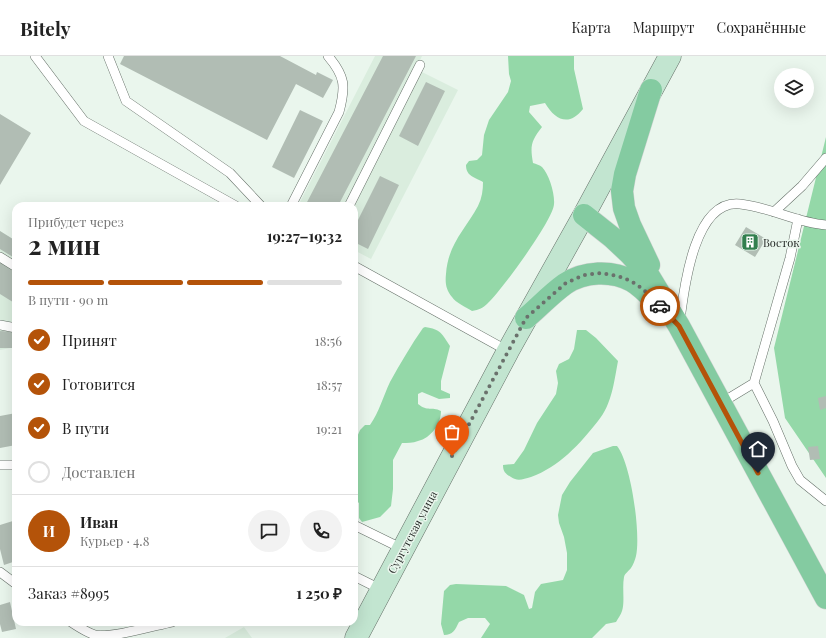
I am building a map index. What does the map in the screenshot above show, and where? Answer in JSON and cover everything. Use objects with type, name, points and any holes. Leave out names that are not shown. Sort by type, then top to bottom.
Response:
[{"type":"main road","name":"Сургутская улица","points":[[356,638],[508,351],[670,56]]},
{"type":"main road","points":[[651,90],[625,174],[622,191],[624,208],[630,225],[679,326]]},
{"type":"main road","points":[[584,215],[613,238],[647,273],[679,326],[826,598]]},
{"type":"main road","points":[[526,318],[566,283],[584,275],[601,273],[618,276],[631,281],[643,289],[679,326]]},
{"type":"lane","points":[[35,56],[84,122],[229,202]]},
{"type":"lane","points":[[108,56],[126,101],[230,173],[257,202]]},
{"type":"lane","points":[[293,202],[339,112],[343,98],[343,81],[338,68],[328,56]]},
{"type":"lane","points":[[351,202],[420,65]]},
{"type":"lane","points":[[774,212],[802,186],[826,158]]},
{"type":"lane","points":[[679,326],[685,281],[691,254],[700,232],[713,215],[724,206],[740,204],[816,224],[826,225]]},
{"type":"lane","points":[[798,219],[790,258],[754,383],[773,421],[792,466],[800,480],[826,501]]},
{"type":"lane","points":[[0,257],[12,264]]},
{"type":"lane","points":[[358,268],[508,351]]},
{"type":"lane","points":[[721,403],[754,383]]},
{"type":"lane","points":[[0,465],[12,465]]},
{"type":"lane","points":[[358,527],[403,549]]},
{"type":"lane","points":[[0,573],[12,581]]},
{"type":"lane","points":[[358,578],[382,590]]},
{"type":"lane","points":[[76,626],[82,630],[96,635],[111,636],[140,626]]},
{"type":"shaded area","points":[[375,56],[422,56],[416,69],[458,90],[371,259],[358,252],[358,202],[300,202]]},
{"type":"shaded area","points":[[0,231],[12,238],[12,348],[0,350]]},
{"type":"shaded area","points":[[244,627],[252,638],[225,638]]},
{"type":"green space","points":[[508,56],[574,56],[574,69],[583,109],[573,118],[562,119],[553,114],[545,103],[530,106],[529,112],[542,127],[532,144],[533,163],[541,166],[545,170],[549,179],[554,200],[552,212],[537,239],[504,285],[486,305],[472,311],[456,301],[448,292],[446,286],[447,263],[458,238],[473,215],[480,200],[483,182],[467,172],[466,165],[469,161],[477,160],[482,155],[484,135],[489,120],[508,92],[511,81]]},
{"type":"green space","points":[[826,137],[826,478],[785,418],[774,348]]},
{"type":"green space","points":[[423,328],[435,329],[438,331],[450,346],[441,381],[441,390],[450,394],[450,398],[439,399],[422,392],[418,394],[418,404],[424,408],[441,411],[439,421],[431,434],[427,437],[414,442],[402,443],[393,460],[393,489],[391,506],[380,517],[362,522],[359,518],[358,502],[358,435],[365,425],[370,425],[390,382]]},
{"type":"green space","points":[[577,330],[586,330],[596,338],[618,361],[614,385],[609,400],[598,421],[584,438],[560,461],[541,473],[531,477],[521,480],[514,479],[505,472],[503,465],[514,464],[524,450],[537,423],[556,394],[558,383],[556,371],[559,364],[569,359],[574,349]]},
{"type":"green space","points":[[617,446],[627,467],[634,499],[637,532],[636,556],[632,567],[624,577],[623,607],[616,622],[606,624],[592,638],[481,638],[490,624],[485,618],[468,618],[459,622],[452,633],[444,635],[441,624],[444,591],[450,585],[506,586],[524,595],[529,609],[532,608],[535,592],[541,584],[563,580],[567,570],[567,553],[558,515],[562,495],[570,482],[593,453]]},
{"type":"building","points":[[124,56],[280,56],[316,75],[317,72],[333,80],[323,98],[296,84],[267,140],[120,64]]},
{"type":"building","points":[[383,56],[416,56],[340,202],[307,202]]},
{"type":"building","points":[[426,82],[445,91],[418,146],[399,136]]},
{"type":"building","points":[[300,110],[323,121],[294,178],[272,167]]},
{"type":"building","points":[[0,114],[31,133],[0,185]]},
{"type":"building","points":[[380,176],[399,185],[368,249],[358,244],[358,220]]},
{"type":"building","name":"Восток","points":[[746,227],[766,239],[755,257],[735,245]]},
{"type":"building","points":[[0,231],[12,238],[12,256],[0,249]]},
{"type":"building","points":[[0,263],[12,270],[12,302],[0,294]]},
{"type":"building","points":[[0,331],[12,332],[12,348],[0,348]]},
{"type":"building","points":[[826,396],[826,408],[820,410],[818,398]]},
{"type":"building","points":[[12,414],[12,446],[0,448],[0,416]]},
{"type":"building","points":[[818,446],[820,459],[810,460],[808,447]]},
{"type":"building","points":[[12,521],[12,562],[4,565],[0,549],[0,525]]},
{"type":"building","points":[[10,602],[12,611],[12,626],[15,626],[16,629],[2,632],[0,624],[0,605]]},
{"type":"way so far","points":[[452,456],[526,318],[566,283],[584,275],[601,273],[618,276],[631,281],[643,289],[660,306]]},
{"type":"place","name":"Восток","points":[[750,242]]},
{"type":"route","points":[[660,306],[679,326],[758,473]]}]
